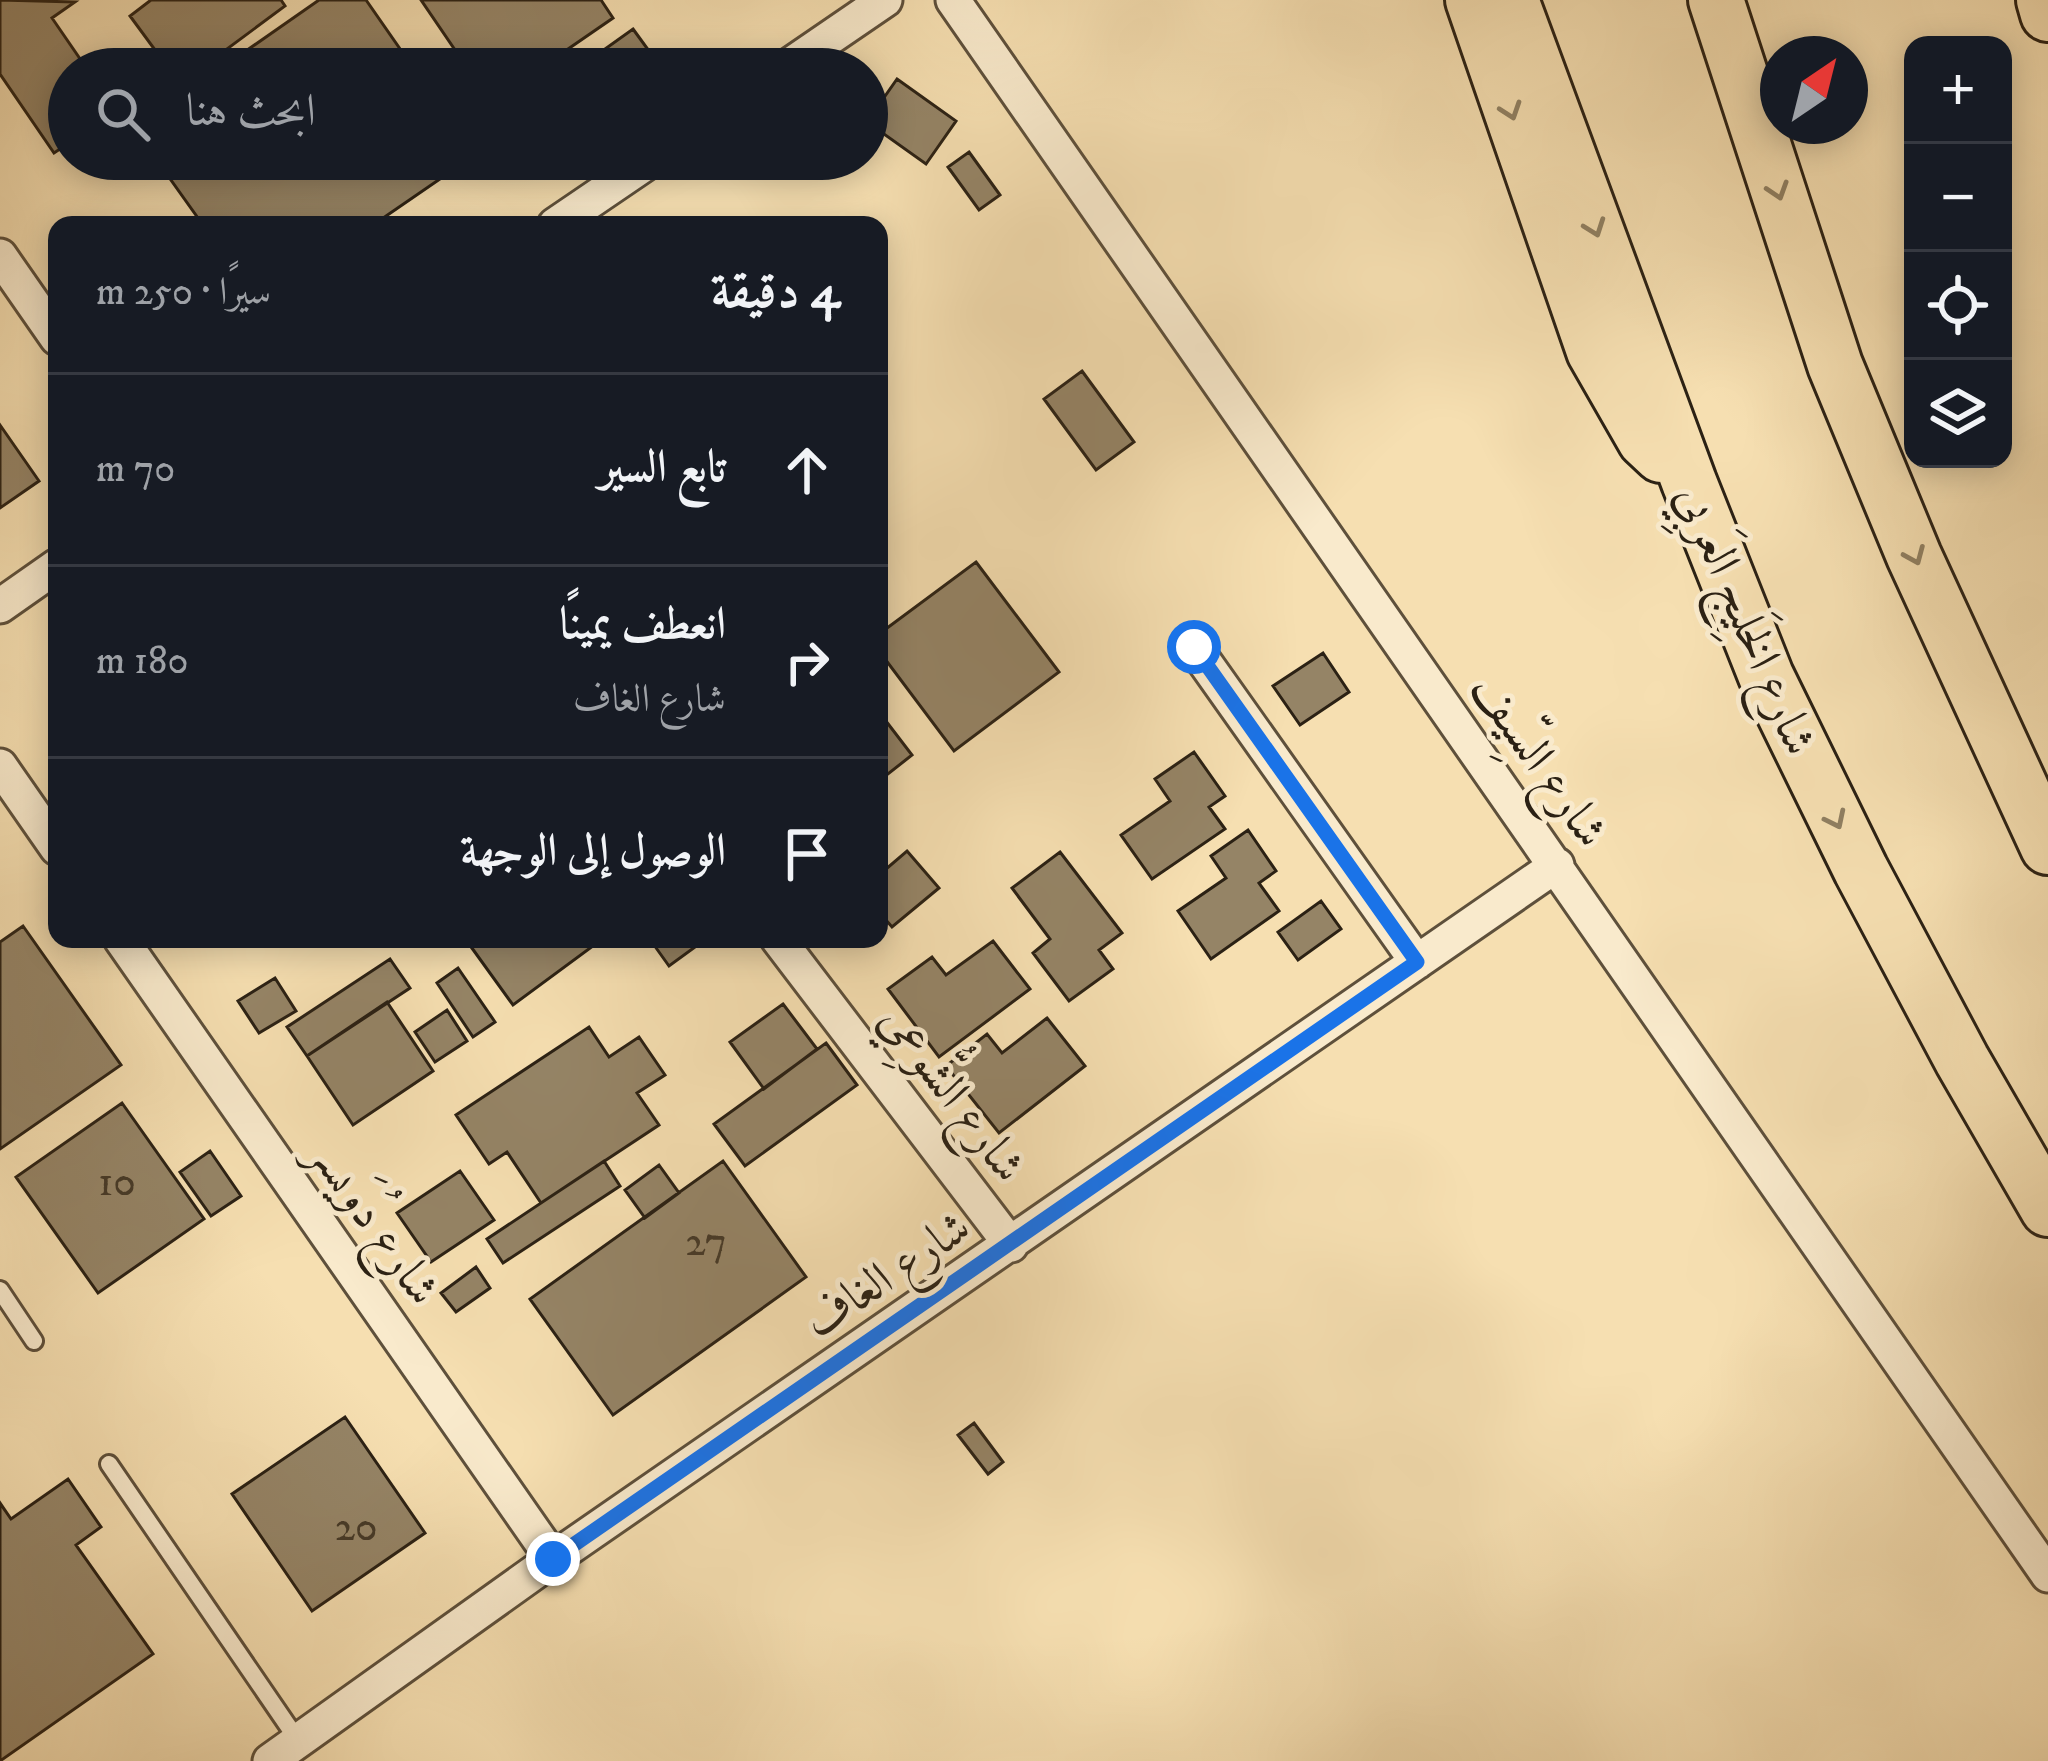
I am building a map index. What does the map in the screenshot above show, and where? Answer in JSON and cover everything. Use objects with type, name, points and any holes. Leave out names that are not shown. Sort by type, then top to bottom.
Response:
[{"type":"highway","points":[[1473,0],[1594,351],[1645,440],[1689,482]]},
{"type":"highway","name":"شارع الخَلِيج العَربِي","points":[[1511,0],[1766,676],[1861,870],[2048,1209]]},
{"type":"highway","points":[[1715,0],[1835,364],[1914,556],[2048,847]]},
{"type":"highway","points":[[2044,0],[2048,14]]},
{"type":"street","points":[[815,48],[885,0]]},
{"type":"street","name":"شارع السِّيف","points":[[953,0],[2048,1575]]},
{"type":"street","points":[[568,216],[621,180]]},
{"type":"street","points":[[0,256],[48,325]]},
{"type":"street","points":[[0,606],[48,572]]},
{"type":"street","points":[[1194,647],[1417,962]]},
{"type":"street","points":[[0,766],[48,835]]},
{"type":"street","name":"شارع الغاف","points":[[271,1761],[553,1559],[1557,865]]},
{"type":"street","name":"شارع دُوَيسر","points":[[127,948],[553,1559]]},
{"type":"street","name":"شارع الشُّوعِي","points":[[785,948],[1011,1245]]},
{"type":"lane","points":[[0,1290],[34,1341]]},
{"type":"lane","points":[[109,1464],[299,1742]]},
{"type":"building","points":[[0,0],[75,2],[52,18],[73,48],[48,48],[48,144],[0,74]]},
{"type":"building","points":[[151,0],[281,0],[285,6],[228,48],[154,48],[130,16]]},
{"type":"building","points":[[319,0],[366,0],[399,48],[250,48]]},
{"type":"building","points":[[421,0],[601,0],[613,18],[569,48],[454,48]]},
{"type":"building","points":[[633,29],[647,48],[606,48]]},
{"type":"building","points":[[897,79],[956,121],[926,164],[888,137],[888,92]]},
{"type":"building","points":[[969,152],[1000,195],[979,210],[948,167]]},
{"type":"building","points":[[171,180],[438,180],[386,216],[197,216]]},
{"type":"building","points":[[1082,371],[1134,442],[1096,470],[1044,399]]},
{"type":"building","points":[[0,425],[39,481],[0,508]]},
{"type":"building","points":[[976,562],[1059,672],[954,751],[888,663],[888,627]]},
{"type":"building","points":[[1323,653],[1349,692],[1300,725],[1273,686]]},
{"type":"building","points":[[888,724],[912,755],[888,774]]},
{"type":"building","points":[[1194,752],[1225,796],[1209,807],[1225,829],[1152,879],[1121,835],[1170,801],[1155,779]]},
{"type":"building","points":[[1248,830],[1276,871],[1259,883],[1279,911],[1211,959],[1178,911],[1226,878],[1211,856]]},
{"type":"building","points":[[907,851],[939,888],[892,927],[888,922],[888,867]]},
{"type":"building","points":[[1060,852],[1122,933],[1099,950],[1113,969],[1069,1001],[1033,953],[1050,939],[1012,888]]},
{"type":"building","points":[[1321,901],[1341,929],[1298,960],[1278,932]]},
{"type":"building","points":[[23,926],[121,1065],[0,1149],[0,942]]},
{"type":"building","points":[[993,941],[1030,989],[939,1057],[888,989],[932,957],[946,975]]},
{"type":"building","points":[[472,948],[590,948],[513,1005]]},
{"type":"building","points":[[656,948],[694,948],[669,966]]},
{"type":"building","points":[[390,959],[410,988],[307,1056],[287,1027]]},
{"type":"building","points":[[458,968],[495,1022],[473,1037],[437,983]]},
{"type":"building","points":[[275,978],[296,1011],[259,1033],[238,1001]]},
{"type":"building","points":[[387,1002],[433,1071],[353,1125],[307,1056]]},
{"type":"building","points":[[783,1004],[817,1049],[764,1089],[730,1042]]},
{"type":"building","points":[[447,1010],[467,1041],[435,1062],[415,1032]]},
{"type":"building","points":[[1047,1018],[1085,1066],[999,1133],[946,1066],[987,1034],[1002,1053]]},
{"type":"building","points":[[589,1027],[609,1057],[639,1037],[665,1075],[637,1093],[659,1125],[541,1203],[507,1152],[489,1164],[456,1115]]},
{"type":"building","points":[[826,1043],[857,1085],[745,1166],[714,1124]]},
{"type":"building","points":[[122,1103],[204,1219],[98,1293],[16,1177]]},
{"type":"building","points":[[210,1151],[241,1196],[211,1216],[180,1172]]},
{"type":"building","points":[[604,1161],[620,1186],[503,1263],[487,1239]]},
{"type":"building","points":[[723,1161],[806,1277],[613,1415],[530,1299]]},
{"type":"building","points":[[659,1165],[679,1193],[645,1218],[625,1190]]},
{"type":"building","points":[[460,1171],[494,1220],[431,1262],[397,1213]]},
{"type":"building","points":[[476,1267],[490,1288],[456,1312],[441,1293]]},
{"type":"building","points":[[345,1417],[425,1533],[312,1611],[232,1494]]},
{"type":"building","points":[[974,1423],[1003,1462],[988,1474],[958,1435]]},
{"type":"building","points":[[68,1479],[101,1527],[76,1545],[153,1654],[0,1761],[0,1503],[11,1519]]},
{"type":"route","points":[[553,1559],[1417,962],[1194,647]]}]
